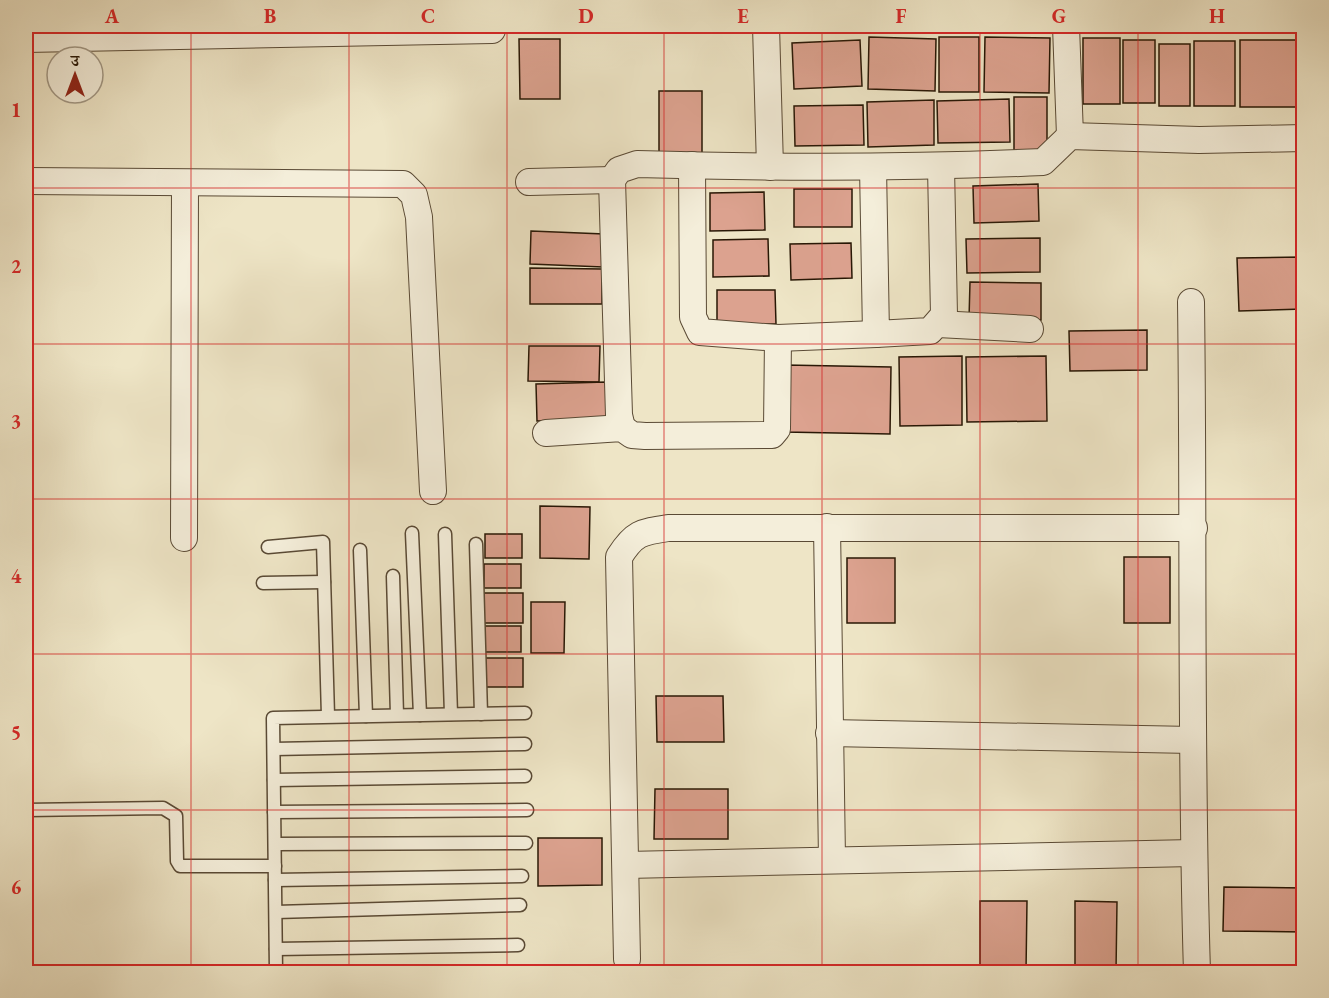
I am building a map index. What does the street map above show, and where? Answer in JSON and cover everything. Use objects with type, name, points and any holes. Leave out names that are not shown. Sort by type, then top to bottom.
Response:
[{"type":"street","points":[[766,26],[770,167]]},
{"type":"street","points":[[1066,26],[1070,136]]},
{"type":"street","points":[[26,39],[492,30]]},
{"type":"street","points":[[622,428],[619,416],[612,180],[619,170],[637,164],[941,167],[1043,162],[1070,136],[1199,140],[1304,138]]},
{"type":"street","points":[[692,165],[695,325],[700,332],[707,334],[778,338],[930,331],[938,324],[944,315],[946,303],[941,167]]},
{"type":"street","points":[[873,167],[876,334]]},
{"type":"street","points":[[529,182],[612,180]]},
{"type":"street","points":[[26,181],[403,184],[414,195],[419,217],[433,491]]},
{"type":"street","points":[[184,538],[185,183]]},
{"type":"street","points":[[1191,302],[1194,528],[1193,853],[1197,972]]},
{"type":"street","points":[[938,324],[1030,329]]},
{"type":"street","points":[[546,433],[622,428],[632,435],[645,436],[761,437],[772,435],[777,429],[778,338]]},
{"type":"street","points":[[827,527],[832,859]]},
{"type":"street","points":[[627,959],[619,556],[631,538],[646,531],[668,528],[1194,528]]},
{"type":"street","points":[[829,733],[1192,740]]},
{"type":"street","points":[[626,865],[1193,853]]},
{"type":"lane","points":[[412,533],[420,715]]},
{"type":"lane","points":[[445,534],[451,714]]},
{"type":"lane","points":[[268,548],[323,542],[328,716]]},
{"type":"lane","points":[[476,544],[481,714]]},
{"type":"lane","points":[[360,550],[366,716]]},
{"type":"lane","points":[[393,576],[397,715]]},
{"type":"lane","points":[[263,584],[324,582]]},
{"type":"lane","points":[[276,972],[273,718],[525,713]]},
{"type":"lane","points":[[274,749],[525,744]]},
{"type":"lane","points":[[274,780],[525,776]]},
{"type":"lane","points":[[26,810],[163,808],[176,816],[177,861],[180,866],[275,866]]},
{"type":"lane","points":[[274,812],[527,810]]},
{"type":"lane","points":[[275,844],[526,843]]},
{"type":"lane","points":[[275,880],[522,876]]},
{"type":"lane","points":[[276,912],[520,905]]},
{"type":"lane","points":[[276,949],[518,945]]},
{"type":"building","points":[[869,37],[936,39],[935,91],[868,89]]},
{"type":"building","points":[[939,37],[979,37],[979,92],[939,92]]},
{"type":"building","points":[[985,37],[1050,38],[1049,93],[984,92]]},
{"type":"building","points":[[1083,38],[1120,38],[1120,104],[1083,104]]},
{"type":"building","points":[[519,39],[560,39],[560,99],[520,99]]},
{"type":"building","points":[[860,40],[862,86],[794,89],[792,43]]},
{"type":"building","points":[[1123,40],[1155,40],[1155,103],[1123,103]]},
{"type":"building","points":[[1240,40],[1304,40],[1304,107],[1240,107]]},
{"type":"building","points":[[1194,41],[1235,41],[1235,106],[1194,106]]},
{"type":"building","points":[[1159,44],[1190,44],[1190,106],[1159,106]]},
{"type":"building","points":[[659,91],[702,91],[702,156],[659,156]]},
{"type":"building","points":[[1014,97],[1047,97],[1047,151],[1014,152]]},
{"type":"building","points":[[1009,99],[1010,142],[938,143],[937,101]]},
{"type":"building","points":[[934,100],[934,145],[868,147],[867,102]]},
{"type":"building","points":[[863,105],[864,145],[795,146],[794,106]]},
{"type":"building","points":[[1038,184],[1039,221],[974,223],[973,186]]},
{"type":"building","points":[[794,189],[852,189],[852,227],[794,227]]},
{"type":"building","points":[[764,192],[765,230],[710,231],[710,193]]},
{"type":"building","points":[[531,231],[604,234],[603,267],[530,264]]},
{"type":"building","points":[[1040,238],[1040,272],[967,273],[966,239]]},
{"type":"building","points":[[768,239],[769,276],[713,277],[713,240]]},
{"type":"building","points":[[851,243],[852,278],[791,280],[790,244]]},
{"type":"building","points":[[1302,257],[1303,309],[1239,311],[1237,258]]},
{"type":"building","points":[[530,268],[602,269],[602,304],[530,304]]},
{"type":"building","points":[[970,282],[1041,283],[1041,320],[969,319]]},
{"type":"building","points":[[717,290],[775,290],[776,324],[717,324]]},
{"type":"building","points":[[1147,330],[1147,370],[1070,371],[1069,331]]},
{"type":"building","points":[[529,346],[600,346],[599,382],[528,381]]},
{"type":"building","points":[[962,356],[962,425],[900,426],[899,357]]},
{"type":"building","points":[[1046,356],[1047,421],[967,422],[966,357]]},
{"type":"building","points":[[785,365],[891,367],[890,434],[784,432]]},
{"type":"building","points":[[606,382],[606,419],[537,421],[536,384]]},
{"type":"building","points":[[540,506],[590,507],[589,559],[540,558]]},
{"type":"building","points":[[485,534],[522,534],[522,558],[485,558]]},
{"type":"building","points":[[1124,557],[1170,557],[1170,623],[1124,623]]},
{"type":"building","points":[[847,558],[895,558],[895,623],[847,623]]},
{"type":"building","points":[[484,564],[521,564],[521,588],[484,588]]},
{"type":"building","points":[[484,593],[523,593],[523,623],[484,623]]},
{"type":"building","points":[[531,602],[565,602],[564,653],[531,653]]},
{"type":"building","points":[[484,626],[521,626],[521,652],[484,652]]},
{"type":"building","points":[[485,658],[523,658],[523,687],[485,687]]},
{"type":"building","points":[[656,696],[723,696],[724,742],[657,742]]},
{"type":"building","points":[[655,789],[728,789],[728,839],[654,839]]},
{"type":"building","points":[[538,838],[602,838],[602,885],[538,886]]},
{"type":"building","points":[[1224,887],[1304,888],[1304,932],[1223,931]]},
{"type":"building","points":[[980,901],[1027,901],[1026,972],[980,972]]},
{"type":"building","points":[[1075,901],[1117,902],[1116,972],[1075,972]]}]
